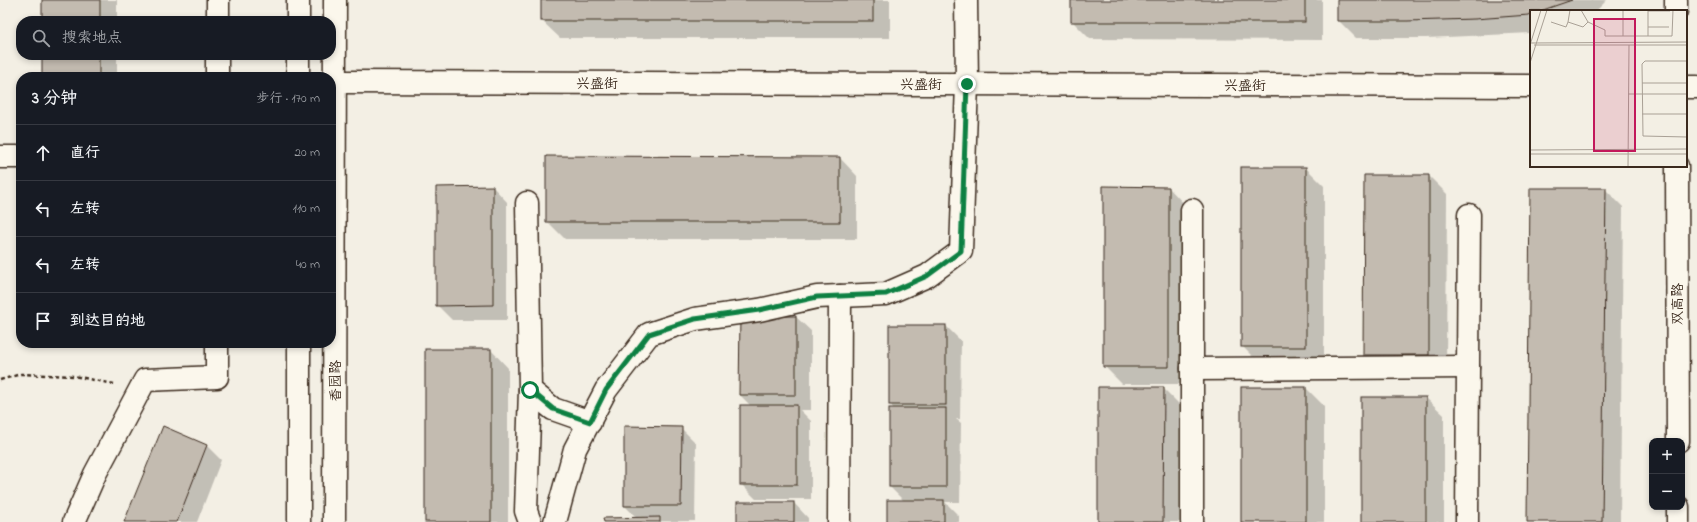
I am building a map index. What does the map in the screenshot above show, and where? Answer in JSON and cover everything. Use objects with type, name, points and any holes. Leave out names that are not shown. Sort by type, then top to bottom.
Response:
[{"type":"street","points":[[218,0],[218,16]]},
{"type":"street","points":[[298,0],[298,16]]},
{"type":"street","name":"香园路","points":[[335,0],[335,16]]},
{"type":"street","points":[[555,522],[575,449],[606,390],[649,334],[695,319],[759,310],[817,297],[886,294],[927,276],[961,251],[967,84],[966,0]]},
{"type":"street","points":[[218,60],[218,72]]},
{"type":"street","points":[[298,60],[298,72]]},
{"type":"street","name":"香园路","points":[[335,60],[335,72]]},
{"type":"street","name":"兴盛街","points":[[336,82],[1530,86]]},
{"type":"street","points":[[0,157],[16,157]]},
{"type":"street","name":"双高路","points":[[1677,167],[1678,438]]},
{"type":"street","points":[[527,203],[530,390],[526,511],[530,522]]},
{"type":"street","points":[[1192,210],[1192,522]]},
{"type":"street","points":[[1467,522],[1469,215]]},
{"type":"street","points":[[839,522],[840,296]]},
{"type":"street","points":[[74,522],[95,474],[145,380],[217,377],[217,348]]},
{"type":"street","points":[[299,348],[300,522]]},
{"type":"street","name":"香园路","points":[[334,348],[334,522]]},
{"type":"street","points":[[1192,369],[1468,367]]},
{"type":"street","points":[[530,390],[553,409],[590,422]]},
{"type":"street","points":[[1678,510],[1678,522]]},
{"type":"path","points":[[0,380],[21,374],[74,376],[114,384],[137,394]]},
{"type":"building","points":[[42,0],[100,0],[100,16],[42,16]]},
{"type":"building","points":[[541,0],[873,0],[873,21],[541,21]]},
{"type":"building","points":[[1071,0],[1305,0],[1305,22],[1071,22]]},
{"type":"building","points":[[1337,0],[1572,0],[1543,10],[1530,10],[1529,15],[1475,19],[1337,21]]},
{"type":"building","points":[[42,60],[99,60],[99,72],[42,72]]},
{"type":"building","points":[[546,156],[840,157],[840,222],[546,222]]},
{"type":"building","points":[[1241,167],[1306,167],[1306,347],[1241,347]]},
{"type":"building","points":[[1364,175],[1429,175],[1429,355],[1363,355]]},
{"type":"building","points":[[493,186],[493,305],[436,306],[436,187]]},
{"type":"building","points":[[1103,186],[1169,187],[1169,367],[1103,367]]},
{"type":"building","points":[[1530,188],[1606,188],[1602,522],[1527,522]]},
{"type":"building","points":[[740,316],[796,316],[796,395],[739,395]]},
{"type":"building","points":[[889,325],[946,325],[946,405],[889,405]]},
{"type":"building","points":[[425,349],[491,349],[491,522],[425,522]]},
{"type":"building","points":[[1098,387],[1164,387],[1163,522],[1098,522]]},
{"type":"building","points":[[1241,387],[1306,387],[1306,522],[1241,522]]},
{"type":"building","points":[[1361,397],[1426,397],[1426,522],[1361,522]]},
{"type":"building","points":[[740,405],[797,405],[797,485],[740,485]]},
{"type":"building","points":[[889,408],[946,408],[946,487],[889,487]]},
{"type":"building","points":[[163,426],[207,445],[177,522],[124,522]]},
{"type":"building","points":[[624,426],[682,427],[681,506],[624,506]]},
{"type":"building","points":[[887,500],[944,500],[944,522],[887,522]]},
{"type":"building","points":[[737,502],[794,502],[794,522],[737,522]]},
{"type":"building","points":[[660,517],[660,522],[604,522],[603,518]]},
{"type":"route","points":[[530,390],[553,409],[590,422],[606,390],[649,334],[695,319],[759,310],[817,297],[886,294],[927,276],[961,251],[967,84]]}]
